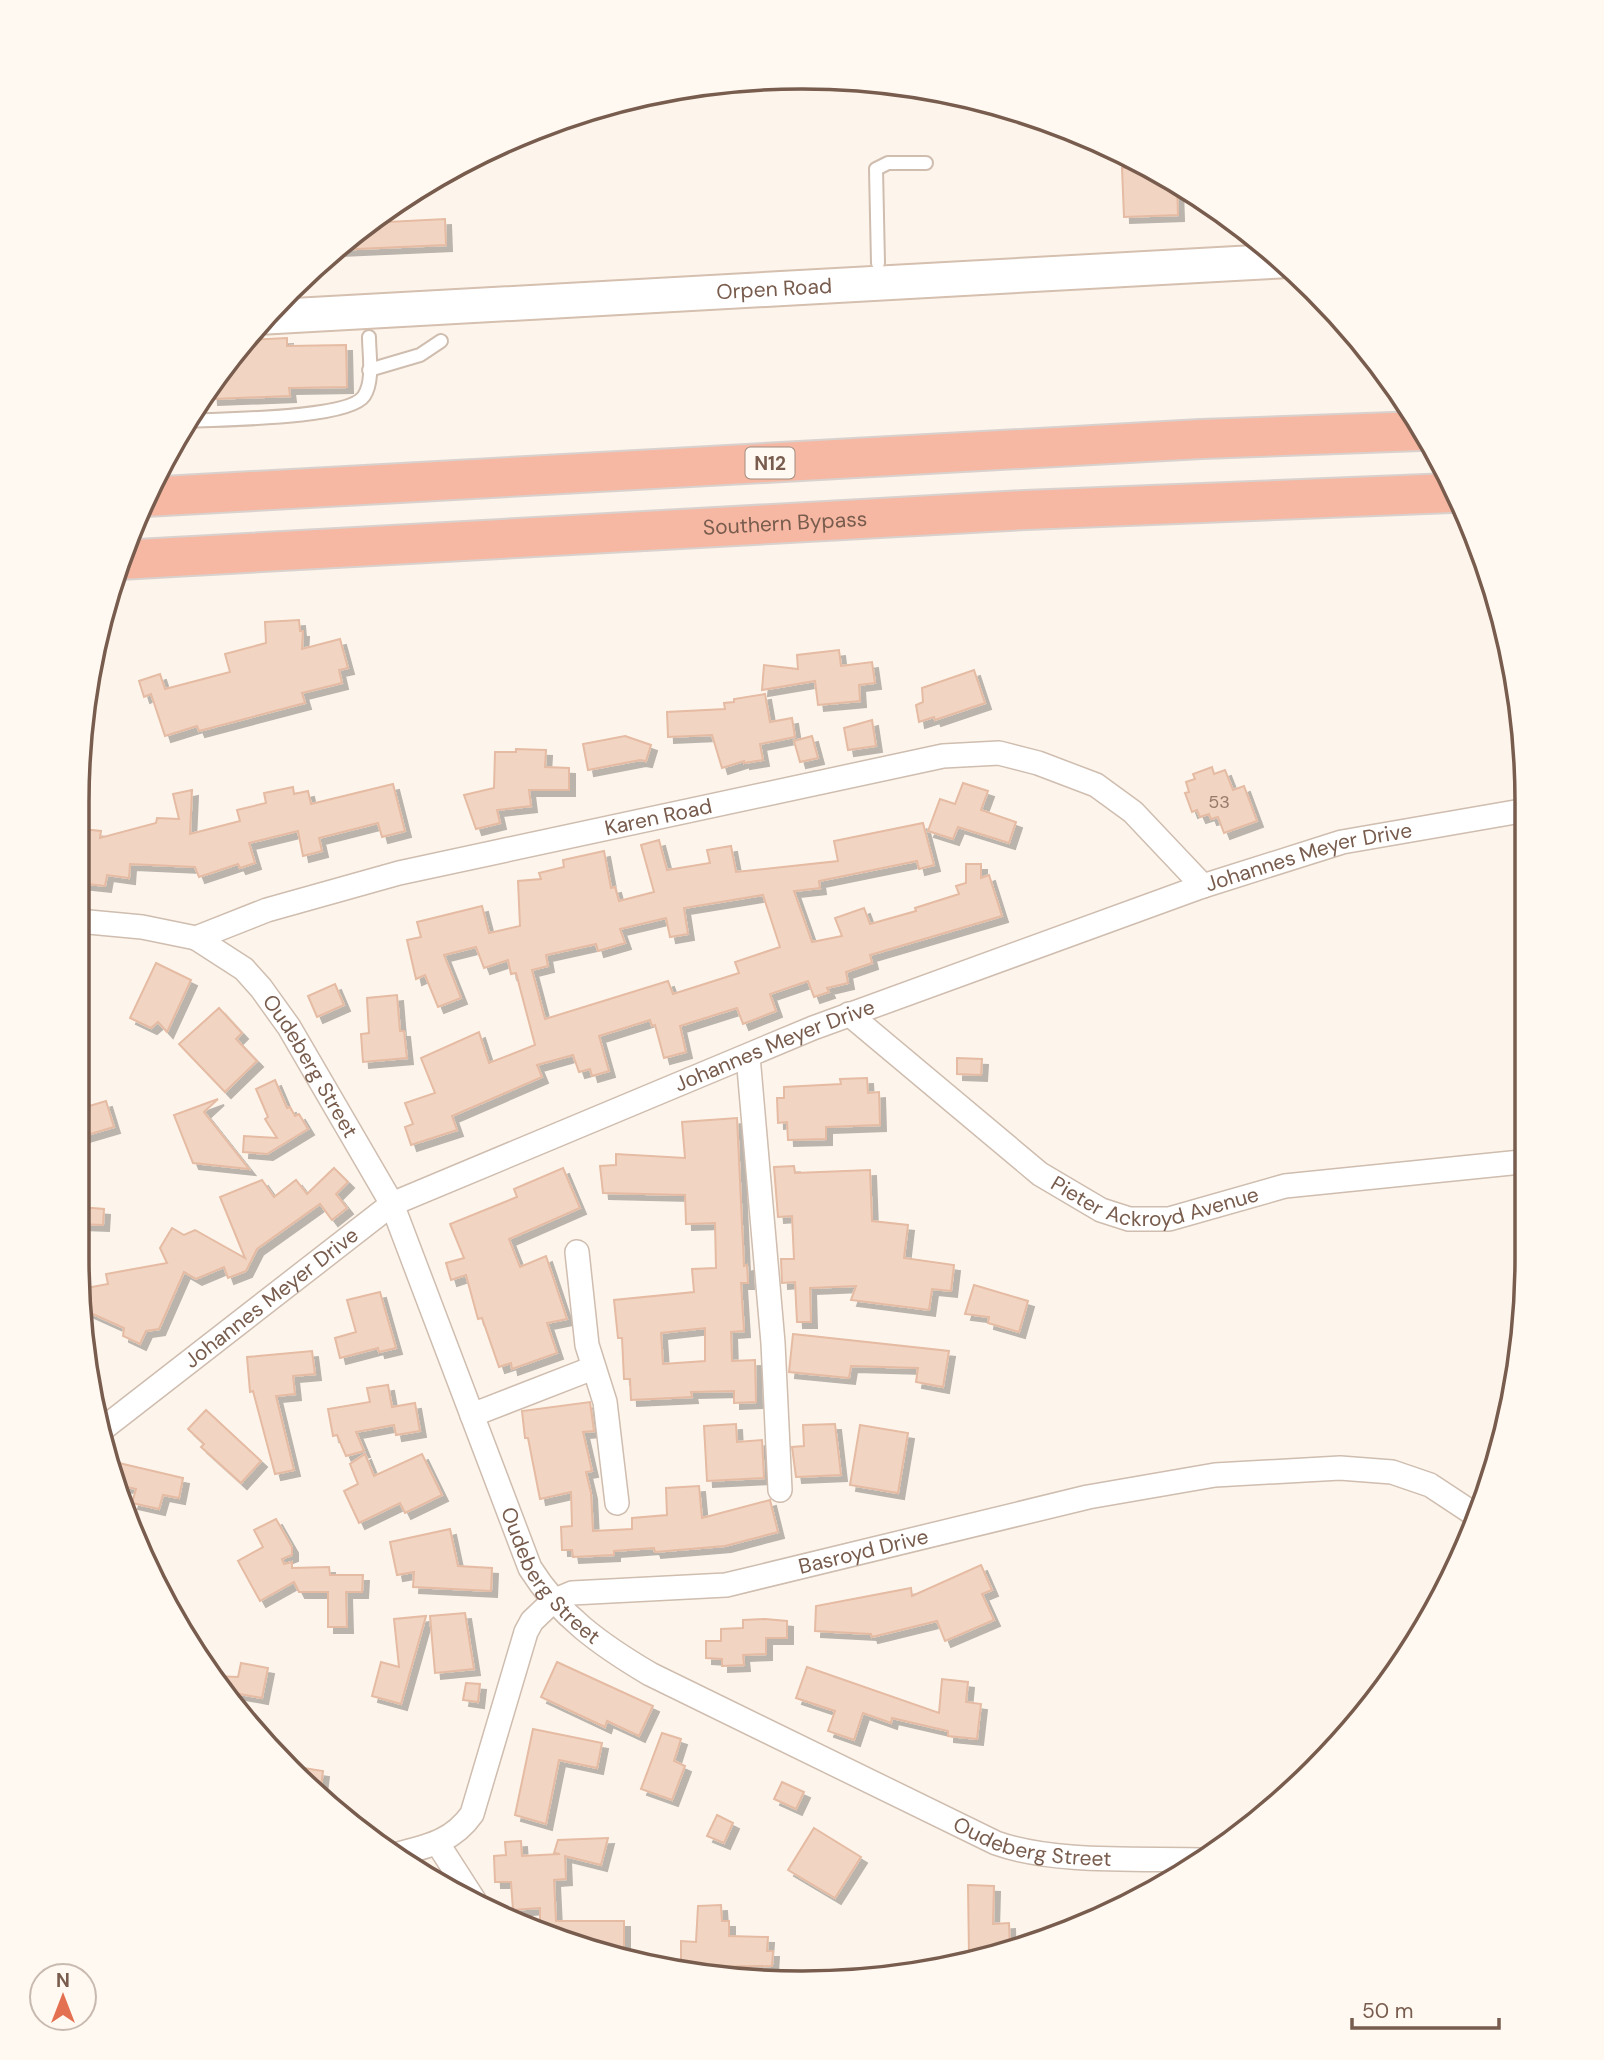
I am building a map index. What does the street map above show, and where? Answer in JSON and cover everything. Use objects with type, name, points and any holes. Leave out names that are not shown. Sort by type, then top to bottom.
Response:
[{"type":"highway","name":"N12","points":[[159,496],[1408,427]]},
{"type":"highway","name":"Southern Bypass","points":[[132,560],[1026,510],[1443,492]]},
{"type":"street","name":"Orpen Road","points":[[299,297],[1243,243]]},
{"type":"street","name":"Orpen Road","points":[[281,316],[1267,262]]},
{"type":"street","name":"Karen Road","points":[[196,938],[267,910],[463,857],[943,756],[982,752],[1038,763],[1106,790],[1133,812],[1203,886]]},
{"type":"street","name":"Johannes Meyer Drive","points":[[110,1424],[392,1204],[849,1014],[1203,886],[1342,842],[1515,812]]},
{"type":"street","points":[[89,922],[142,927],[196,938]]},
{"type":"street","name":"Oudeberg Street","points":[[196,938],[244,969],[261,988],[289,1027],[392,1204],[526,1559],[553,1601],[591,1636],[650,1674],[996,1843],[1026,1852],[1047,1854],[1184,1859]]},
{"type":"street","name":"Pieter Ackroyd Avenue","points":[[849,1014],[1032,1169],[1093,1206],[1129,1219],[1169,1219],[1285,1186],[1515,1163]]},
{"type":"street","points":[[748,1056],[772,1343],[780,1490]]},
{"type":"street","points":[[577,1252],[582,1312],[593,1368],[605,1402],[617,1503]]},
{"type":"street","points":[[472,1415],[593,1368]]},
{"type":"street","name":"Basroyd Drive","points":[[553,1601],[582,1592],[726,1586],[1088,1497],[1215,1475],[1340,1468],[1392,1472],[1430,1485],[1468,1510]]},
{"type":"street","points":[[407,1852],[438,1844],[456,1833],[472,1814],[526,1632],[532,1621],[553,1601]]},
{"type":"street","points":[[438,1844],[464,1885]]},
{"type":"lane","points":[[878,263],[876,169],[888,163],[926,163]]},
{"type":"lane","points":[[201,419],[338,411],[352,406],[364,397],[369,385],[369,337]]},
{"type":"lane","points":[[369,369],[420,355],[442,341]]},
{"type":"building","points":[[1122,168],[1177,197],[1178,215],[1124,217]]},
{"type":"building","points":[[445,219],[446,245],[353,249],[388,222]]},
{"type":"building","points":[[287,338],[287,346],[346,345],[347,387],[289,388],[290,396],[214,399],[260,339]]},
{"type":"building","points":[[299,620],[300,631],[303,631],[302,649],[340,639],[348,668],[339,670],[342,683],[302,693],[305,703],[199,731],[197,726],[165,736],[151,694],[144,697],[139,681],[160,674],[165,689],[230,672],[225,654],[266,643],[265,622]]},
{"type":"building","points":[[839,650],[841,666],[872,662],[875,683],[859,685],[860,701],[818,705],[815,681],[762,690],[764,665],[798,669],[797,655]]},
{"type":"building","points":[[974,670],[985,703],[935,720],[934,717],[919,722],[916,705],[923,702],[922,688]]},
{"type":"building","points":[[765,694],[770,722],[792,718],[795,737],[760,744],[763,760],[744,761],[722,768],[712,735],[668,737],[667,712],[725,709],[724,703],[734,702],[734,699]]},
{"type":"building","points":[[872,720],[876,746],[848,750],[844,728]]},
{"type":"building","points":[[625,736],[651,745],[646,761],[588,770],[583,744]]},
{"type":"building","points":[[812,736],[818,758],[800,762],[794,741]]},
{"type":"building","points":[[516,749],[546,750],[545,767],[569,768],[569,790],[529,790],[531,806],[497,810],[500,823],[476,829],[464,795],[494,788],[495,752],[516,752]]},
{"type":"building","points":[[1212,767],[1214,774],[1225,770],[1233,790],[1244,786],[1257,821],[1224,833],[1218,817],[1211,819],[1209,814],[1200,817],[1197,810],[1192,812],[1185,793],[1189,792],[1186,782],[1195,779],[1193,774]]},
{"type":"building","points":[[963,783],[988,791],[981,810],[1016,822],[1009,843],[958,827],[953,839],[928,831],[940,799],[955,804]]},
{"type":"building","points":[[393,784],[405,831],[382,837],[378,823],[319,838],[322,851],[303,856],[298,831],[249,843],[255,863],[240,868],[238,864],[199,877],[195,867],[130,864],[129,878],[107,875],[105,886],[89,884],[89,830],[101,831],[100,838],[156,823],[157,818],[179,819],[173,794],[192,790],[190,834],[240,821],[237,810],[266,803],[264,793],[293,787],[294,794],[308,791],[311,804]]},
{"type":"building","points":[[923,823],[934,865],[919,869],[917,861],[819,881],[820,888],[794,891],[812,942],[842,936],[835,918],[864,908],[870,924],[916,911],[915,908],[959,894],[956,886],[966,883],[966,864],[981,864],[981,878],[989,875],[1002,916],[870,955],[872,963],[846,972],[848,983],[827,988],[829,992],[814,997],[808,981],[770,994],[776,1011],[743,1024],[737,1008],[680,1026],[686,1052],[664,1058],[655,1025],[652,1026],[650,1020],[599,1036],[609,1071],[592,1076],[590,1069],[579,1072],[573,1055],[537,1065],[542,1077],[452,1116],[457,1130],[411,1145],[405,1127],[413,1124],[405,1103],[435,1093],[421,1058],[479,1032],[489,1063],[535,1045],[516,973],[511,974],[508,960],[484,968],[476,947],[444,955],[461,998],[438,1007],[425,975],[416,979],[407,940],[421,937],[417,922],[482,906],[489,933],[520,926],[518,881],[541,879],[539,873],[564,867],[563,860],[604,851],[611,888],[615,887],[619,901],[654,892],[641,845],[659,840],[667,870],[710,863],[707,850],[731,846],[736,872],[838,861],[834,841]],"holes":[[[763,895],[780,947],[735,962],[739,973],[673,994],[668,981],[545,1019],[532,970],[548,966],[546,955],[596,944],[598,951],[625,943],[620,929],[666,918],[670,937],[688,934],[684,908]]]},
{"type":"building","points":[[156,963],[191,980],[167,1032],[158,1022],[151,1028],[130,1018]]},
{"type":"building","points":[[335,984],[344,1005],[317,1017],[308,996]]},
{"type":"building","points":[[397,995],[400,1031],[404,1031],[407,1058],[363,1062],[361,1034],[369,1033],[367,998]]},
{"type":"building","points":[[219,1008],[242,1033],[236,1039],[257,1061],[225,1092],[179,1044]]},
{"type":"building","points":[[957,1058],[982,1059],[981,1075],[957,1074]]},
{"type":"building","points":[[867,1078],[868,1093],[879,1092],[880,1125],[826,1127],[826,1139],[788,1140],[787,1122],[778,1123],[777,1098],[784,1098],[784,1087],[841,1084],[840,1079]]},
{"type":"building","points":[[275,1080],[287,1108],[290,1107],[295,1116],[299,1114],[308,1129],[267,1154],[243,1152],[244,1136],[277,1138],[265,1119],[268,1117],[256,1089]]},
{"type":"building","points":[[218,1099],[204,1112],[249,1169],[193,1163],[174,1115]]},
{"type":"building","points":[[106,1101],[114,1127],[89,1134],[89,1106]]},
{"type":"building","points":[[737,1118],[744,1266],[747,1265],[748,1283],[741,1283],[744,1331],[731,1332],[732,1361],[755,1360],[756,1402],[734,1403],[734,1391],[691,1392],[692,1397],[631,1400],[630,1379],[624,1379],[622,1338],[618,1338],[614,1300],[694,1292],[692,1269],[716,1268],[715,1223],[686,1224],[685,1195],[603,1193],[600,1166],[616,1165],[616,1154],[685,1158],[682,1122]],"holes":[[[705,1328],[705,1361],[663,1364],[661,1333]]]},
{"type":"building","points":[[794,1166],[795,1173],[870,1170],[872,1221],[908,1225],[904,1258],[954,1265],[951,1291],[932,1289],[929,1310],[851,1300],[856,1286],[810,1288],[811,1322],[797,1322],[795,1282],[782,1283],[781,1259],[794,1259],[792,1216],[778,1217],[774,1167]]},
{"type":"building","points":[[334,1168],[348,1182],[336,1194],[347,1208],[332,1220],[320,1204],[257,1249],[246,1271],[228,1278],[224,1267],[196,1279],[184,1272],[159,1329],[146,1331],[140,1344],[123,1336],[124,1328],[92,1313],[90,1287],[108,1284],[106,1274],[167,1263],[160,1248],[172,1228],[184,1235],[195,1230],[245,1258],[220,1197],[262,1180],[274,1197],[296,1180],[307,1194]]},
{"type":"building","points":[[563,1168],[580,1208],[509,1239],[520,1267],[546,1256],[567,1319],[547,1323],[557,1353],[512,1369],[511,1363],[499,1367],[482,1318],[478,1319],[466,1275],[451,1280],[446,1263],[464,1258],[450,1224],[517,1197],[514,1189]]},
{"type":"building","points":[[89,1208],[104,1209],[103,1225],[89,1224]]},
{"type":"building","points":[[974,1285],[1028,1301],[1019,1332],[988,1323],[989,1317],[965,1314]]},
{"type":"building","points":[[380,1292],[396,1348],[379,1352],[378,1348],[340,1358],[335,1338],[356,1332],[347,1300]]},
{"type":"building","points":[[793,1334],[949,1351],[943,1387],[916,1382],[918,1368],[851,1366],[849,1378],[789,1372]]},
{"type":"building","points":[[312,1351],[315,1374],[293,1376],[295,1394],[276,1396],[294,1470],[275,1474],[253,1391],[250,1392],[247,1357]]},
{"type":"building","points":[[388,1385],[392,1407],[415,1403],[420,1431],[396,1435],[394,1425],[356,1432],[364,1451],[346,1456],[337,1435],[333,1436],[328,1409],[370,1402],[367,1388]]},
{"type":"building","points":[[590,1402],[594,1431],[583,1432],[592,1471],[586,1472],[591,1493],[593,1531],[632,1529],[632,1518],[667,1515],[666,1488],[699,1486],[702,1518],[770,1500],[778,1532],[725,1546],[655,1552],[654,1548],[614,1551],[614,1555],[573,1557],[572,1550],[562,1550],[561,1527],[572,1526],[571,1492],[540,1499],[528,1438],[525,1438],[522,1411]]},
{"type":"building","points":[[206,1410],[261,1461],[241,1483],[201,1447],[204,1444],[188,1429]]},
{"type":"building","points":[[736,1424],[737,1442],[762,1440],[764,1478],[707,1481],[704,1426]]},
{"type":"building","points":[[835,1424],[841,1475],[796,1477],[792,1447],[804,1446],[803,1425]]},
{"type":"building","points":[[860,1425],[908,1433],[898,1493],[850,1485]]},
{"type":"building","points":[[365,1454],[374,1476],[422,1454],[442,1495],[405,1513],[400,1503],[359,1523],[344,1491],[358,1484],[350,1464]]},
{"type":"building","points":[[120,1463],[183,1478],[179,1498],[163,1495],[159,1509],[133,1503],[136,1489],[127,1487]]},
{"type":"building","points":[[276,1519],[292,1547],[292,1555],[282,1559],[284,1564],[292,1562],[292,1568],[329,1567],[330,1575],[363,1575],[362,1592],[346,1592],[347,1627],[328,1627],[328,1592],[299,1592],[294,1582],[260,1601],[238,1561],[263,1547],[254,1530]]},
{"type":"building","points":[[450,1529],[458,1566],[492,1568],[491,1591],[413,1587],[414,1572],[397,1575],[390,1542]]},
{"type":"building","points":[[981,1565],[992,1590],[982,1594],[994,1620],[945,1641],[937,1621],[872,1637],[871,1634],[815,1631],[816,1606],[911,1588],[912,1596]]},
{"type":"building","points":[[465,1613],[474,1669],[435,1673],[430,1616]]},
{"type":"building","points":[[426,1616],[401,1704],[372,1696],[381,1662],[399,1667],[394,1619]]},
{"type":"building","points":[[743,1620],[787,1621],[787,1638],[766,1638],[766,1654],[743,1655],[744,1665],[722,1666],[722,1659],[706,1658],[706,1641],[721,1641],[721,1629],[743,1628]]},
{"type":"building","points":[[557,1662],[653,1706],[639,1736],[607,1721],[605,1727],[541,1697]]},
{"type":"building","points":[[241,1663],[268,1668],[262,1698],[238,1694],[226,1676],[238,1677]]},
{"type":"building","points":[[807,1667],[939,1713],[942,1679],[968,1682],[966,1702],[981,1704],[977,1739],[948,1736],[948,1731],[892,1718],[891,1723],[863,1713],[854,1740],[828,1731],[835,1711],[796,1698]]},
{"type":"building","points":[[466,1683],[480,1684],[478,1702],[463,1700]]},
{"type":"building","points":[[533,1729],[602,1743],[597,1768],[559,1760],[546,1824],[515,1815]]},
{"type":"building","points":[[662,1733],[681,1739],[674,1761],[685,1766],[672,1800],[641,1789]]},
{"type":"building","points":[[304,1768],[323,1771],[321,1784]]},
{"type":"building","points":[[782,1782],[804,1792],[796,1809],[774,1799]]},
{"type":"building","points":[[717,1815],[733,1823],[724,1843],[707,1836]]},
{"type":"building","points":[[814,1828],[861,1857],[835,1898],[788,1870]]},
{"type":"building","points":[[608,1838],[601,1865],[565,1856],[566,1879],[554,1880],[556,1921],[624,1921],[624,1947],[540,1920],[540,1908],[513,1909],[511,1882],[495,1882],[494,1856],[506,1855],[505,1842],[521,1841],[522,1856],[560,1854],[554,1853],[558,1840]]},
{"type":"building","points":[[968,1885],[994,1886],[993,1924],[1009,1923],[1010,1939],[969,1950]]},
{"type":"building","points":[[721,1905],[722,1921],[729,1921],[729,1936],[768,1937],[767,1951],[773,1951],[772,1966],[726,1967],[681,1960],[681,1941],[696,1942],[698,1906]]}]
